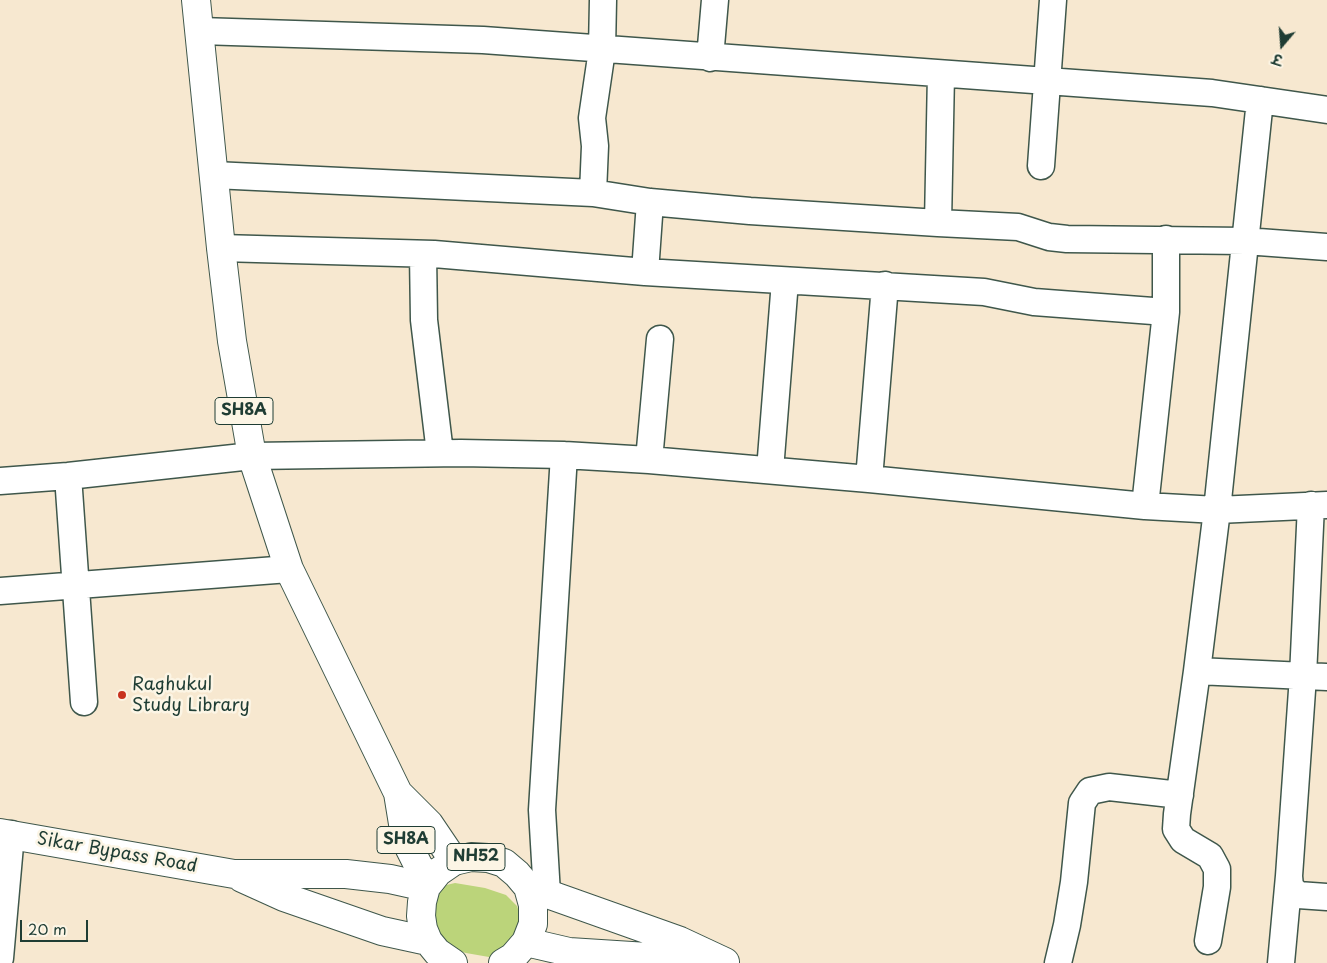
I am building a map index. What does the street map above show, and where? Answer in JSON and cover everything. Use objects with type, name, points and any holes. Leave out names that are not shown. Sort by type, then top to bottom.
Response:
[{"type":"main road","name":"SH8A","points":[[196,0],[232,341],[252,456],[289,569],[398,793],[405,836],[419,867],[429,883]]},
{"type":"main road","name":"SH8A","points":[[398,793],[429,824],[454,861]]},
{"type":"main road","name":"Sikar Bypass Road","points":[[5,834],[234,874],[346,874],[429,883]]},
{"type":"main road","name":"NH52","points":[[429,883],[438,872],[454,861],[471,857],[488,858],[504,863],[537,891],[680,941],[728,962]]},
{"type":"main road","name":"Sikar Bypass Road","points":[[234,874],[311,907],[382,931],[428,941]]},
{"type":"main road","points":[[429,883],[422,902],[421,916],[423,929],[428,941],[437,952],[453,963]]},
{"type":"main road","name":"NH52","points":[[537,891],[533,905],[533,924],[520,954],[569,952],[728,962]]},
{"type":"street","points":[[593,193],[596,146],[592,118],[602,50],[603,0]]},
{"type":"street","points":[[710,58],[715,0]]},
{"type":"street","points":[[1041,166],[1053,0]]},
{"type":"street","points":[[200,32],[483,40],[1212,93],[1327,110]]},
{"type":"street","points":[[938,223],[941,74]]},
{"type":"street","points":[[1208,941],[1217,887],[1217,869],[1210,856],[1183,840],[1176,829],[1217,510],[1260,100]]},
{"type":"street","points":[[214,175],[593,193],[650,202],[750,211],[1018,226],[1049,236],[1067,239],[1245,241],[1327,247]]},
{"type":"street","points":[[645,272],[650,202]]},
{"type":"street","points":[[1145,506],[1166,312],[1166,239]]},
{"type":"street","points":[[221,248],[423,254],[645,272],[984,292],[1034,302],[1166,312]]},
{"type":"street","points":[[423,254],[424,320],[440,453]]},
{"type":"street","points":[[770,470],[785,281]]},
{"type":"street","points":[[869,479],[885,286]]},
{"type":"street","points":[[649,460],[660,339]]},
{"type":"street","points":[[0,481],[68,476],[252,456],[440,453],[564,455],[770,470],[1145,506],[1217,510],[1319,505],[1315,677],[1289,876],[1281,963]]},
{"type":"street","points":[[537,891],[564,455]]},
{"type":"street","points":[[68,476],[84,702]]},
{"type":"street","points":[[0,610],[10,590],[289,569]]},
{"type":"street","points":[[1197,671],[1315,677]]},
{"type":"street","points":[[1058,963],[1074,882],[1082,803],[1090,791],[1109,787],[1180,795]]},
{"type":"street","points":[[0,958],[5,834]]},
{"type":"street","points":[[1289,876],[1290,887],[1298,895],[1327,897]]},
{"type":"green space","points":[[455,883],[485,888],[506,895],[517,906],[523,923],[508,952],[489,957],[437,945],[430,896],[442,886]]},
{"type":"place","name":"Raghukul Study Library","points":[[122,695]]}]
